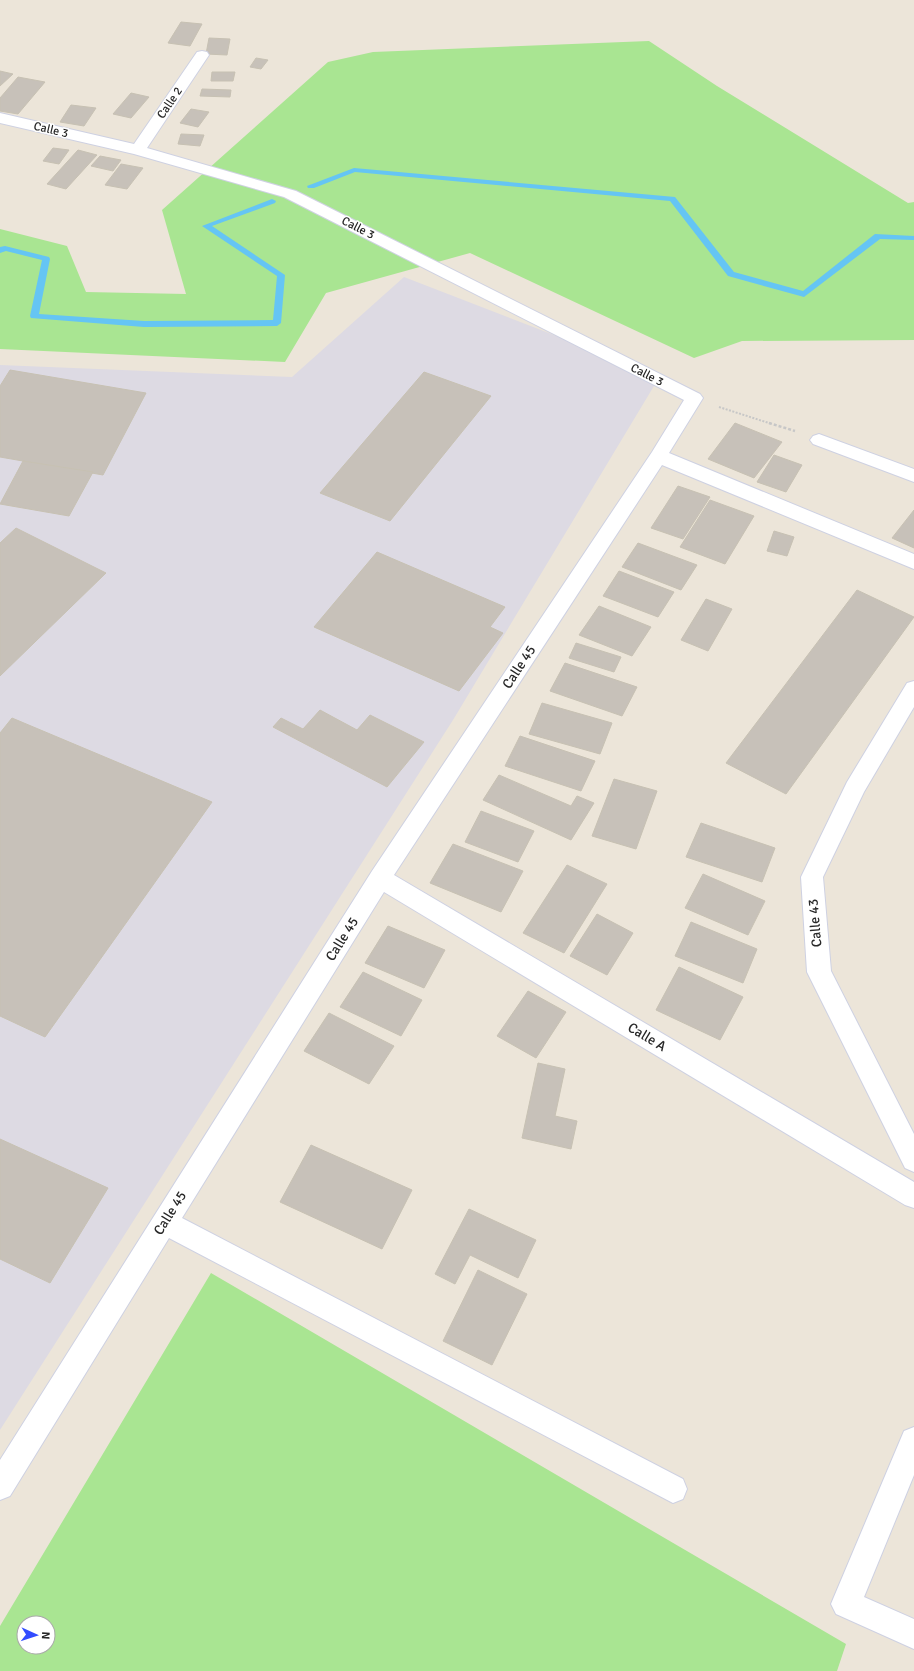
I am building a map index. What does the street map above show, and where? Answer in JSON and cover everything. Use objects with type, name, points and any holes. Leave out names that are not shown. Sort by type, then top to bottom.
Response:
[{"type":"street","name":"Calle 2","points":[[138,150],[202,55]]},
{"type":"street","name":"Calle 3","points":[[0,118],[138,150],[290,194],[694,398]]},
{"type":"street","name":"Calle 45","points":[[0,1486],[380,878],[658,456],[694,398]]},
{"type":"street","points":[[819,440],[914,474]]},
{"type":"street","points":[[658,456],[914,562]]},
{"type":"street","name":"Calle 43","points":[[914,689],[855,788],[812,877],[819,972],[914,1160]]},
{"type":"street","name":"Calle A","points":[[380,878],[914,1196]]},
{"type":"street","points":[[164,1222],[673,1489]]},
{"type":"street","points":[[914,1441],[846,1604],[914,1634]]},
{"type":"path","points":[[694,398],[819,440]]},
{"type":"shaded area","points":[[404,277],[660,376],[453,720],[0,1430],[0,365],[292,377]]},
{"type":"green space","points":[[649,41],[717,86],[908,203],[914,202],[914,340],[742,341],[694,358],[470,253],[326,293],[285,362],[0,349],[0,229],[67,246],[86,292],[186,294],[162,210],[328,62],[373,52]]},
{"type":"green space","points":[[211,1273],[846,1644],[837,1671],[0,1671],[0,1626]]},
{"type":"building","points":[[181,22],[202,24],[190,46],[168,43]]},
{"type":"building","points":[[209,38],[230,39],[227,55],[206,54]]},
{"type":"building","points":[[256,58],[268,60],[261,69],[250,67]]},
{"type":"building","points":[[0,71],[13,74],[0,86]]},
{"type":"building","points":[[212,72],[235,72],[233,81],[211,81]]},
{"type":"building","points":[[18,77],[45,82],[18,114],[0,111],[0,98]]},
{"type":"building","points":[[202,89],[231,90],[230,97],[200,96]]},
{"type":"building","points":[[131,93],[149,97],[131,118],[113,114]]},
{"type":"building","points":[[71,105],[96,108],[84,126],[60,122]]},
{"type":"building","points":[[191,109],[209,112],[198,127],[180,123]]},
{"type":"building","points":[[181,134],[204,135],[200,146],[178,144]]},
{"type":"building","points":[[53,148],[69,150],[59,164],[43,161]]},
{"type":"building","points":[[78,150],[97,155],[66,189],[47,184]]},
{"type":"building","points":[[100,156],[121,160],[113,171],[91,166]]},
{"type":"building","points":[[121,164],[143,168],[127,189],[105,185]]},
{"type":"building","points":[[10,370],[146,393],[103,475],[0,457],[0,386]]},
{"type":"building","points":[[424,372],[491,396],[390,521],[320,493]]},
{"type":"building","points":[[735,423],[782,442],[754,478],[708,459]]},
{"type":"building","points":[[774,455],[802,465],[786,492],[757,482]]},
{"type":"building","points":[[23,461],[93,472],[69,516],[0,504]]},
{"type":"building","points":[[678,486],[710,497],[683,539],[651,528]]},
{"type":"building","points":[[710,500],[754,516],[725,564],[680,547]]},
{"type":"building","points":[[914,510],[914,548],[892,538]]},
{"type":"building","points":[[16,528],[106,573],[0,676],[0,543]]},
{"type":"building","points":[[774,531],[794,537],[787,556],[767,551]]},
{"type":"building","points":[[638,543],[697,565],[681,590],[622,567]]},
{"type":"building","points":[[377,552],[505,607],[490,627],[503,633],[459,691],[314,627]]},
{"type":"building","points":[[619,571],[674,592],[658,617],[603,596]]},
{"type":"building","points":[[857,590],[914,617],[786,794],[726,763]]},
{"type":"building","points":[[706,599],[732,609],[708,651],[681,640]]},
{"type":"building","points":[[599,606],[651,627],[632,656],[579,635]]},
{"type":"building","points":[[576,643],[621,657],[614,672],[569,658]]},
{"type":"building","points":[[565,663],[637,687],[622,716],[550,691]]},
{"type":"building","points":[[542,703],[612,723],[600,754],[529,734]]},
{"type":"building","points":[[320,710],[357,730],[370,715],[424,742],[387,787],[273,727],[281,718],[303,729]]},
{"type":"building","points":[[12,718],[212,802],[45,1037],[0,1016],[0,733]]},
{"type":"building","points":[[520,736],[595,761],[581,791],[505,766]]},
{"type":"building","points":[[499,775],[571,806],[577,796],[594,803],[571,840],[483,800]]},
{"type":"building","points":[[614,779],[657,791],[636,849],[592,836]]},
{"type":"building","points":[[481,811],[534,831],[518,862],[465,842]]},
{"type":"building","points":[[701,823],[775,848],[762,882],[686,857]]},
{"type":"building","points":[[453,844],[523,871],[501,912],[430,883]]},
{"type":"building","points":[[567,865],[607,884],[564,953],[523,933]]},
{"type":"building","points":[[703,874],[765,901],[748,935],[685,908]]},
{"type":"building","points":[[597,914],[633,933],[607,975],[570,956]]},
{"type":"building","points":[[691,922],[757,949],[743,983],[675,956]]},
{"type":"building","points":[[388,926],[445,950],[424,988],[365,963]]},
{"type":"building","points":[[679,967],[743,997],[720,1040],[656,1010]]},
{"type":"building","points":[[363,972],[422,1000],[401,1036],[340,1007]]},
{"type":"building","points":[[528,991],[566,1012],[536,1058],[497,1036]]},
{"type":"building","points":[[329,1013],[394,1046],[369,1084],[304,1051]]},
{"type":"building","points":[[538,1063],[565,1069],[555,1116],[577,1121],[571,1149],[522,1138]]},
{"type":"building","points":[[0,1139],[108,1188],[50,1283],[0,1259]]},
{"type":"building","points":[[311,1145],[412,1190],[382,1249],[280,1202]]},
{"type":"building","points":[[469,1209],[536,1240],[518,1278],[470,1255],[455,1284],[435,1274]]},
{"type":"building","points":[[478,1270],[527,1294],[492,1365],[443,1341]]},
{"type":"waterway","points":[[311,186],[354,170],[672,199],[731,274],[804,294],[878,236],[914,238]]},
{"type":"waterway","points":[[0,250],[5,248],[46,259],[34,316],[144,324],[277,323],[281,275],[206,226],[272,201]]}]
